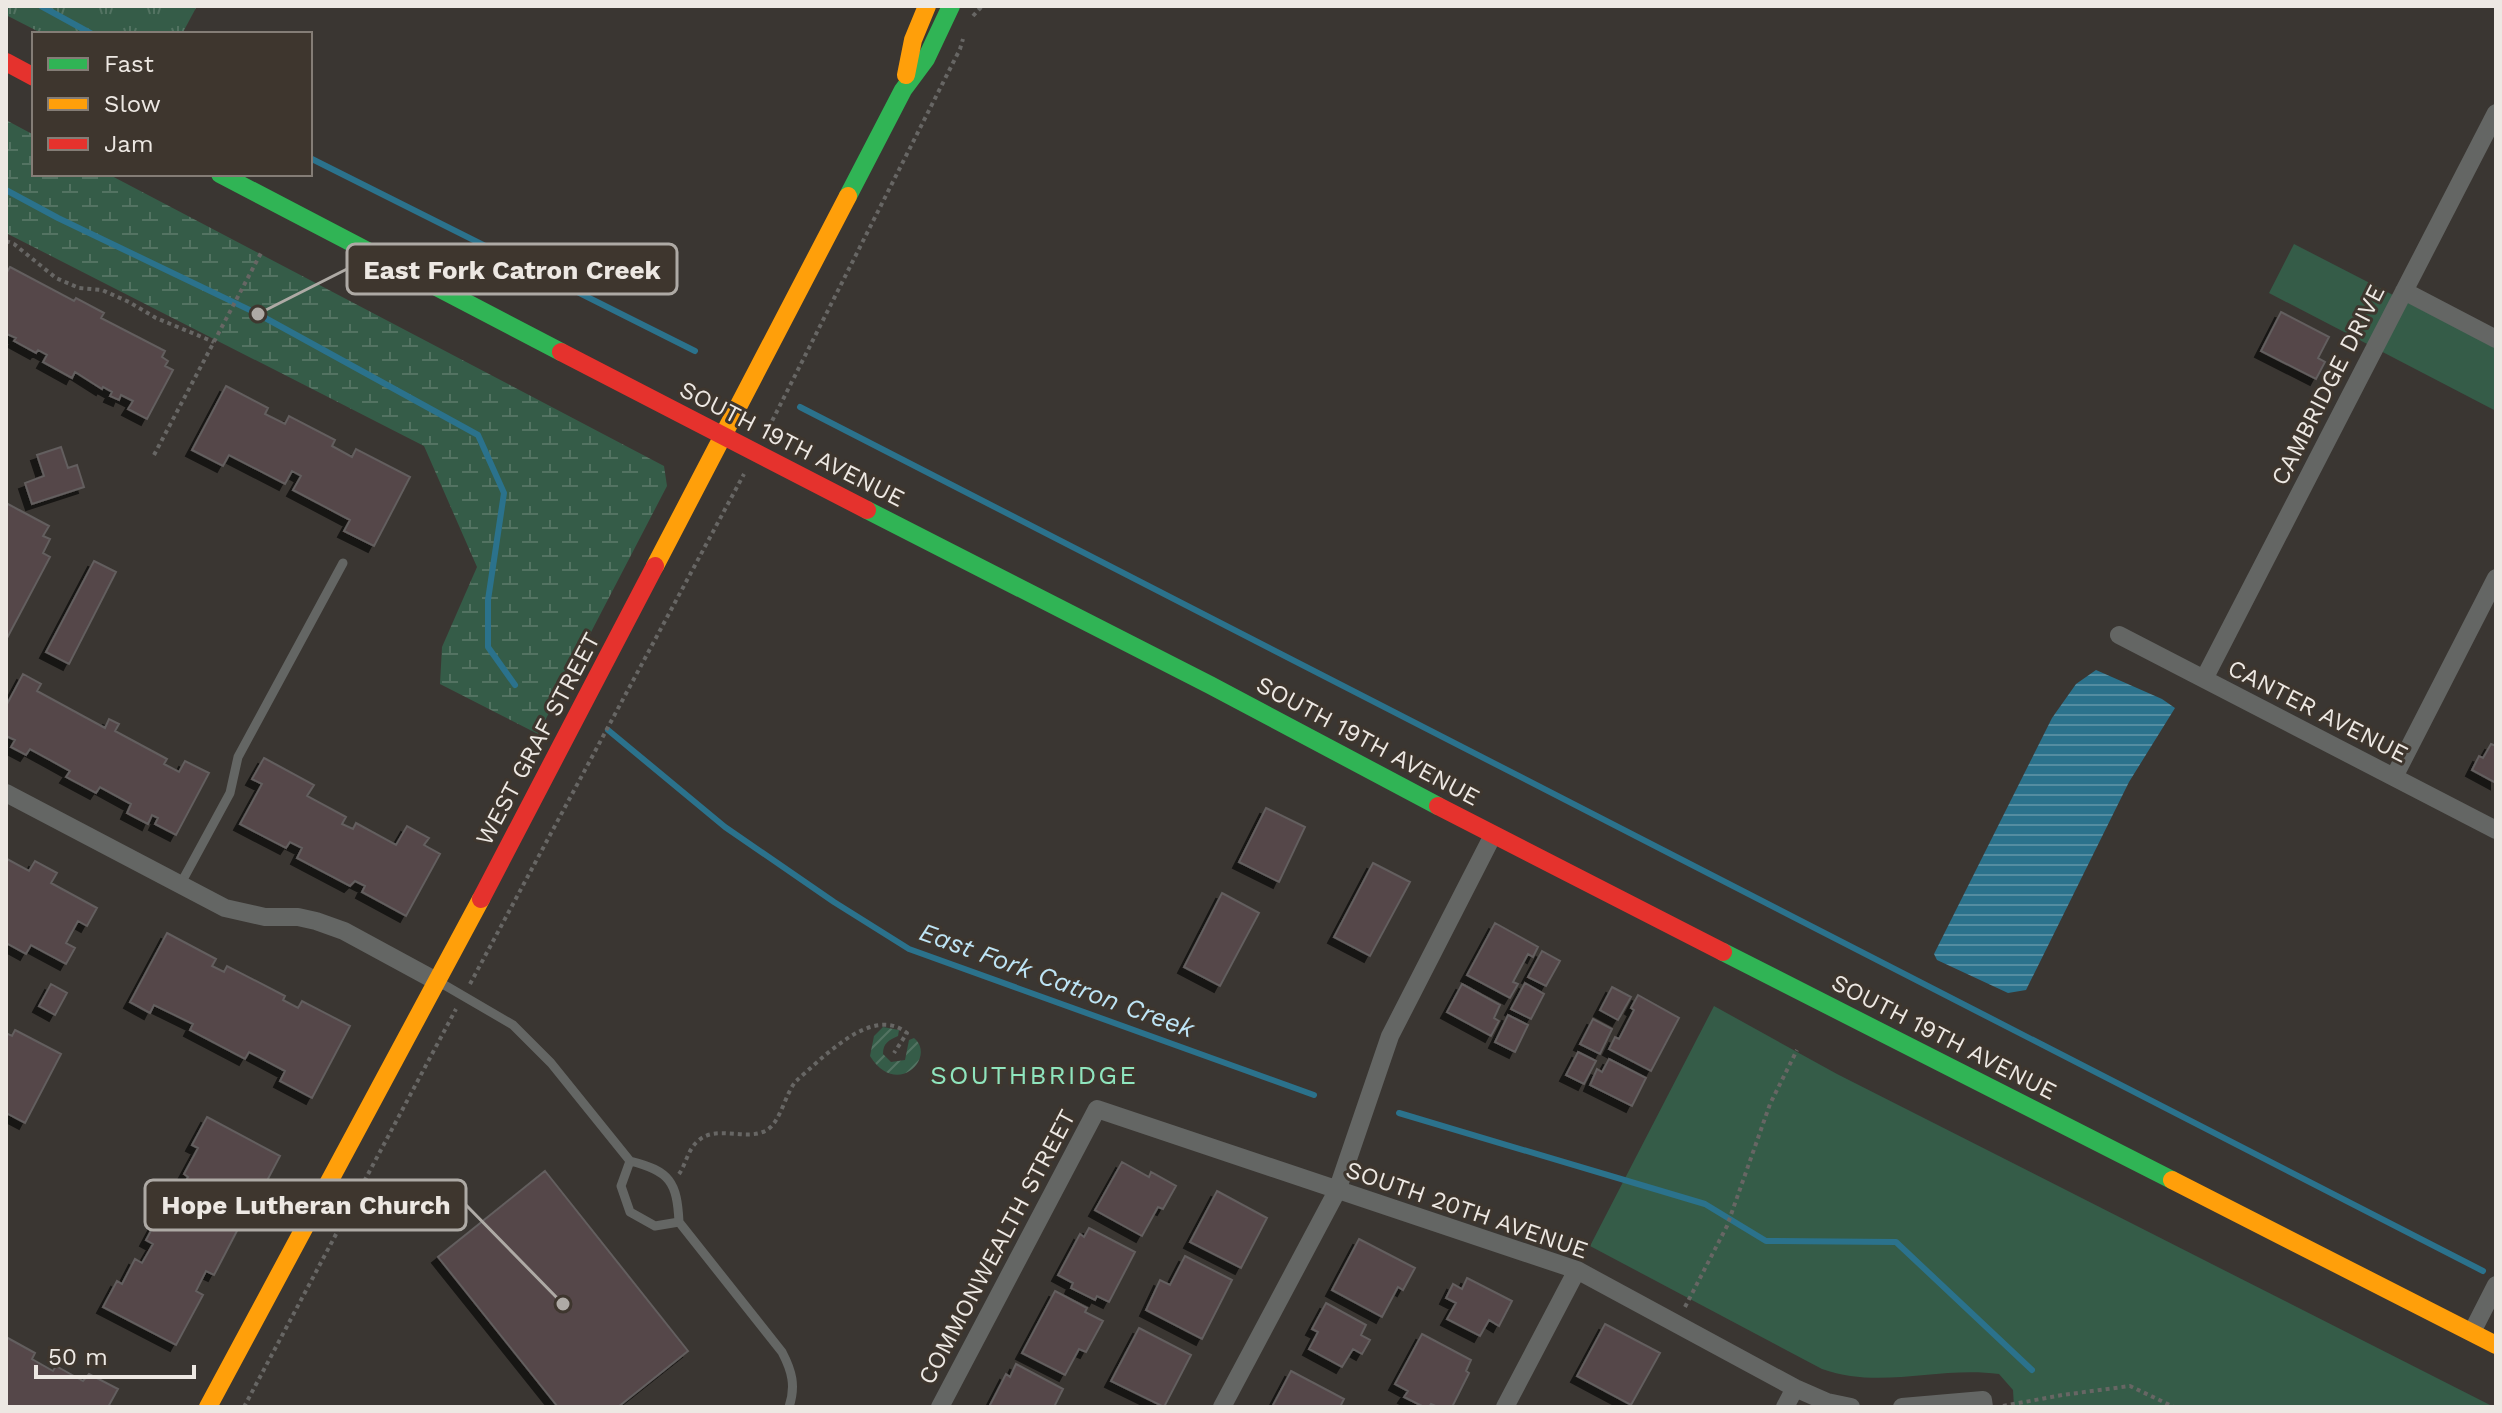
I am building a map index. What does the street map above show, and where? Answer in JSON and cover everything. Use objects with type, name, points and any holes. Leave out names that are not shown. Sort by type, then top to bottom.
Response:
[{"type":"main road","name":"WEST GRAF STREET","points":[[903,90],[913,40],[927,6]]},
{"type":"main road","name":"WEST GRAF STREET","points":[[208,1407],[438,982],[903,90],[926,59],[951,6]]},
{"type":"main road","points":[[6,62],[32,76]]},
{"type":"main road","name":"SOUTH 19TH AVENUE","points":[[224,176],[1210,685],[1493,835],[2496,1345]]},
{"type":"street","name":"CAMBRIDGE DRIVE","points":[[2204,679],[2496,113]]},
{"type":"street","points":[[2404,291],[2496,339]]},
{"type":"street","points":[[2394,777],[2496,578]]},
{"type":"street","name":"CANTER AVENUE","points":[[2119,635],[2496,830]]},
{"type":"street","points":[[6,793],[225,908],[265,917],[298,917],[344,931],[438,982]]},
{"type":"street","points":[[1222,1407],[1337,1191],[1390,1036],[1493,835]]},
{"type":"street","name":"SOUTH 20TH AVENUE","points":[[1097,1109],[1577,1270],[1795,1388],[1827,1402],[1851,1407]]},
{"type":"street","name":"COMMONWEALTH STREET","points":[[940,1407],[1097,1109]]},
{"type":"street","points":[[1505,1407],[1577,1270]]},
{"type":"street","points":[[2472,1332],[2496,1285]]},
{"type":"street","points":[[1785,1407],[1795,1388]]},
{"type":"street","points":[[1902,1407],[1988,1405]]},
{"type":"lane","points":[[180,885],[230,793],[238,757],[343,563]]},
{"type":"lane","points":[[438,982],[513,1025],[551,1063],[630,1161],[654,1169],[672,1182],[678,1198],[679,1222],[782,1352],[792,1372],[793,1395],[789,1407]]},
{"type":"lane","points":[[630,1161],[621,1186],[630,1212],[655,1226],[679,1222]]},
{"type":"path","points":[[971,18],[982,6]]},
{"type":"path","points":[[776,412],[960,49],[966,29]]},
{"type":"path","points":[[6,241],[56,278],[79,288],[102,290],[156,318],[214,342]]},
{"type":"path","points":[[154,455],[261,253]]},
{"type":"path","points":[[244,1407],[728,501],[736,492]]},
{"type":"path","points":[[672,1182],[681,1173],[699,1139],[710,1134],[767,1130],[796,1081],[857,1032],[875,1024],[900,1027],[907,1033],[894,1053]]},
{"type":"path","points":[[1677,1324],[1727,1226],[1770,1104],[1797,1050]]},
{"type":"path","points":[[1988,1405],[2130,1386],[2174,1407]]},
{"type":"green space","points":[[6,6],[197,6],[183,32],[39,32],[6,15]]},
{"type":"green space","points":[[6,120],[32,134],[32,176],[112,176],[664,466],[667,486],[538,734],[440,684],[442,647],[477,567],[424,446],[6,233]]},
{"type":"green space","points":[[2294,244],[2496,348],[2496,411],[2269,293]]},
{"type":"green space","points":[[1714,1006],[1837,1074],[2494,1407],[2014,1407],[2013,1390],[1999,1374],[1976,1372],[1866,1378],[1822,1369],[1590,1246]]},
{"type":"green space","points":[[883,1027],[899,1030],[898,1036],[887,1042],[883,1050],[891,1062],[905,1060],[909,1040],[914,1038],[920,1046],[921,1055],[911,1070],[892,1074],[870,1056],[874,1036]]},
{"type":"water","points":[[2096,670],[2162,699],[2175,708],[2129,782],[2026,990],[2008,993],[1937,960],[1934,954],[2052,718],[2076,684]]},
{"type":"building","points":[[10,267],[74,301],[76,298],[104,313],[101,318],[165,351],[162,357],[168,361],[165,366],[173,370],[147,419],[128,409],[133,401],[121,395],[119,400],[110,396],[112,392],[75,372],[72,378],[43,362],[47,355],[38,350],[36,353],[14,341],[16,338],[6,336],[6,274]]},
{"type":"building","points":[[2281,312],[2329,337],[2318,358],[2325,362],[2316,379],[2261,351]]},
{"type":"building","points":[[226,386],[268,408],[265,414],[285,424],[289,416],[335,440],[332,446],[352,457],[356,449],[410,477],[374,546],[344,531],[350,520],[293,490],[301,476],[292,471],[285,484],[229,455],[223,466],[192,450]]},
{"type":"building","points":[[61,447],[68,468],[77,465],[84,487],[32,504],[25,483],[44,476],[37,455]]},
{"type":"building","points":[[6,503],[49,526],[43,536],[50,539],[43,553],[50,557],[6,640]]},
{"type":"building","points":[[94,561],[116,572],[69,664],[46,652]]},
{"type":"building","points":[[23,674],[41,684],[37,691],[105,728],[109,719],[119,724],[115,731],[167,759],[164,764],[179,772],[185,761],[209,773],[176,835],[155,824],[158,818],[152,815],[148,824],[127,813],[131,804],[100,787],[96,793],[66,777],[70,771],[30,749],[26,755],[11,747],[15,740],[6,736],[6,706]]},
{"type":"building","points":[[2491,744],[2496,746],[2496,783],[2472,770],[2479,756],[2483,758]]},
{"type":"building","points":[[264,758],[314,785],[307,796],[346,817],[342,824],[353,829],[356,823],[396,845],[407,826],[429,838],[424,845],[440,854],[406,916],[362,892],[365,886],[355,881],[350,886],[297,858],[302,848],[290,842],[286,848],[240,824],[262,784],[252,779]]},
{"type":"building","points":[[1266,808],[1305,827],[1279,882],[1239,862]]},
{"type":"building","points":[[7,859],[29,871],[35,861],[57,873],[51,883],[97,908],[87,926],[78,921],[66,943],[75,948],[66,964],[31,945],[26,954],[6,943]]},
{"type":"building","points":[[1373,863],[1410,882],[1370,956],[1334,937]]},
{"type":"building","points":[[1222,893],[1259,913],[1220,986],[1184,967]]},
{"type":"building","points":[[1495,923],[1538,947],[1533,957],[1528,954],[1513,982],[1518,984],[1510,998],[1467,975]]},
{"type":"building","points":[[167,933],[216,959],[212,966],[224,972],[227,966],[285,996],[283,1000],[298,1008],[302,1001],[350,1026],[312,1098],[280,1081],[285,1071],[249,1052],[245,1059],[190,1030],[193,1024],[154,1005],[150,1013],[130,1002]]},
{"type":"building","points":[[1542,951],[1560,961],[1546,986],[1528,977]]},
{"type":"building","points":[[1525,983],[1544,994],[1531,1019],[1511,1009]]},
{"type":"building","points":[[51,984],[67,993],[55,1015],[39,1006]]},
{"type":"building","points":[[1462,984],[1500,1005],[1494,1018],[1499,1021],[1491,1036],[1447,1012]]},
{"type":"building","points":[[1612,987],[1631,997],[1618,1020],[1600,1010]]},
{"type":"building","points":[[1638,995],[1679,1018],[1651,1071],[1609,1049],[1615,1037],[1619,1039]]},
{"type":"building","points":[[1508,1015],[1528,1025],[1515,1052],[1495,1042]]},
{"type":"building","points":[[1593,1019],[1612,1029],[1600,1054],[1580,1044]]},
{"type":"building","points":[[15,1030],[61,1054],[25,1123],[6,1113],[6,1033],[12,1036]]},
{"type":"building","points":[[1578,1052],[1596,1061],[1584,1084],[1566,1075]]},
{"type":"building","points":[[1609,1059],[1646,1078],[1632,1106],[1590,1085],[1597,1069],[1602,1072]]},
{"type":"building","points":[[207,1117],[280,1156],[250,1213],[242,1209],[235,1222],[240,1225],[214,1275],[206,1271],[196,1291],[203,1295],[176,1345],[103,1307],[117,1281],[122,1284],[135,1259],[142,1263],[153,1244],[146,1240],[170,1195],[176,1199],[188,1177],[184,1174],[198,1148],[192,1145]]},
{"type":"building","points":[[1122,1162],[1149,1177],[1151,1172],[1176,1186],[1163,1209],[1158,1207],[1142,1236],[1095,1210]]},
{"type":"building","points":[[545,1171],[688,1351],[618,1407],[558,1407],[438,1257]]},
{"type":"building","points":[[1217,1191],[1267,1218],[1241,1268],[1190,1242]]},
{"type":"building","points":[[1089,1228],[1135,1252],[1109,1302],[1097,1296],[1095,1300],[1071,1288],[1073,1283],[1058,1275],[1080,1234],[1084,1237]]},
{"type":"building","points":[[1359,1239],[1415,1268],[1403,1290],[1398,1287],[1382,1317],[1332,1290]]},
{"type":"building","points":[[1185,1256],[1232,1280],[1202,1339],[1146,1310],[1160,1280],[1170,1285]]},
{"type":"building","points":[[1467,1278],[1512,1301],[1499,1326],[1489,1320],[1480,1336],[1447,1319],[1456,1303],[1446,1298],[1453,1284],[1462,1289]]},
{"type":"building","points":[[1055,1291],[1087,1308],[1085,1312],[1103,1321],[1086,1352],[1079,1349],[1065,1375],[1022,1353]]},
{"type":"building","points":[[1326,1303],[1366,1325],[1361,1335],[1370,1340],[1362,1354],[1353,1349],[1342,1367],[1309,1349],[1318,1332],[1312,1329]]},
{"type":"building","points":[[1605,1324],[1660,1353],[1631,1405],[1577,1376]]},
{"type":"building","points":[[1139,1328],[1191,1355],[1164,1407],[1111,1381]]},
{"type":"building","points":[[1422,1334],[1471,1360],[1466,1371],[1469,1373],[1452,1407],[1431,1404],[1424,1407],[1404,1397],[1408,1391],[1395,1384]]},
{"type":"building","points":[[6,1337],[35,1353],[32,1359],[53,1371],[56,1366],[83,1381],[89,1374],[118,1389],[108,1407],[6,1407]]},
{"type":"building","points":[[1016,1364],[1063,1389],[1054,1407],[989,1407],[1006,1374],[1010,1377]]},
{"type":"building","points":[[1291,1371],[1344,1399],[1340,1407],[1272,1407]]},
{"type":"waterway","points":[[41,6],[88,32]]},
{"type":"waterway","points":[[312,159],[695,351]]},
{"type":"waterway","name":"East Fork Catron Creek","points":[[6,190],[258,314],[478,435],[504,493],[488,600],[488,647],[515,685]]},
{"type":"waterway","points":[[800,407],[2483,1271]]},
{"type":"waterway","name":"East Fork Catron Creek","points":[[608,730],[725,827],[909,949],[1314,1095]]},
{"type":"waterway","name":"East Fork Catron Creek","points":[[1399,1113],[1705,1204],[1766,1241],[1896,1242],[2032,1370]]},
{"type":"traffic: fast","points":[[848,196],[903,90],[926,59],[951,6]]},
{"type":"traffic: fast","points":[[224,176],[561,352]]},
{"type":"traffic: fast","points":[[867,510],[1210,685],[1438,806]]},
{"type":"traffic: fast","points":[[1723,952],[2172,1180]]},
{"type":"traffic: slow","points":[[906,75],[913,40],[927,6]]},
{"type":"traffic: slow","points":[[655,566],[848,196]]},
{"type":"traffic: slow","points":[[208,1407],[481,899]]},
{"type":"traffic: slow","points":[[2172,1180],[2496,1345]]},
{"type":"traffic: jam","points":[[6,62],[32,76]]},
{"type":"traffic: jam","points":[[561,352],[867,510]]},
{"type":"traffic: jam","points":[[481,899],[655,566]]},
{"type":"traffic: jam","points":[[1438,806],[1723,952]]},
{"type":"place","name":"East Fork Catron Creek","points":[[258,314]]},
{"type":"place","name":"Hope Lutheran Church","points":[[563,1304]]},
{"type":"district","name":"SOUTHBRIDGE","points":[[1034,1075]]}]
